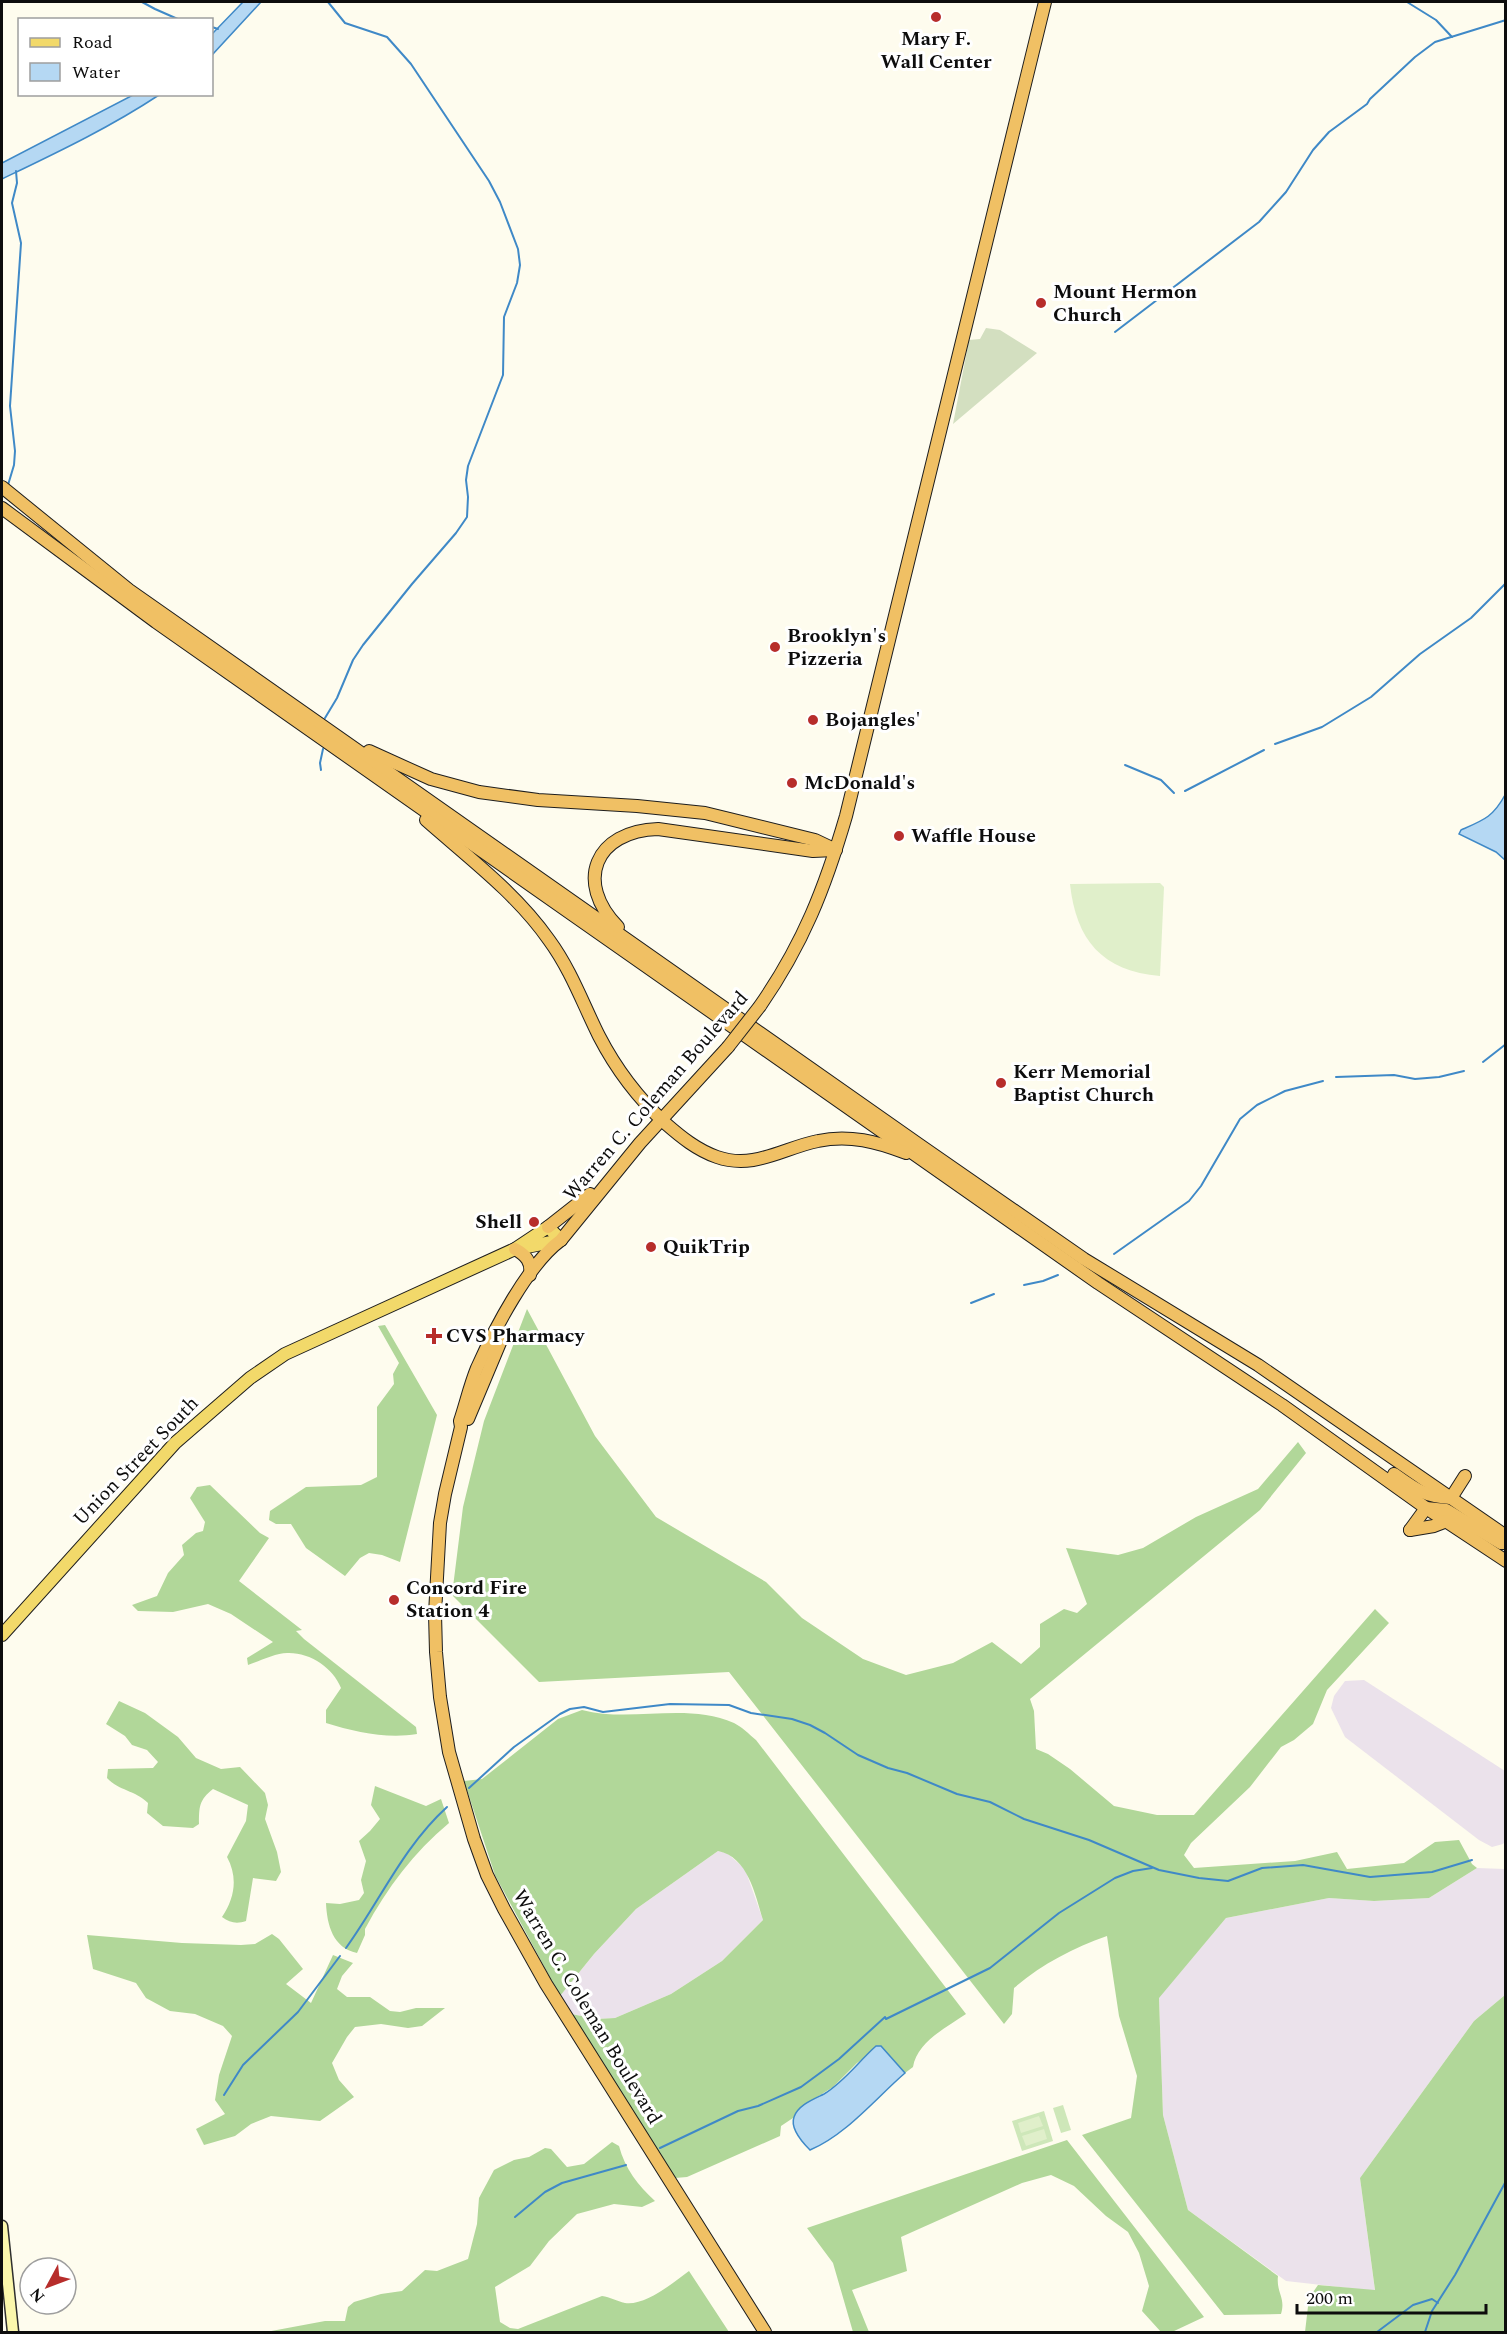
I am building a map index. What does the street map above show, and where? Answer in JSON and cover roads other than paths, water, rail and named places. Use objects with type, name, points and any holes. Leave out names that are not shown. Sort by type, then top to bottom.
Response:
[{"type":"highway","name":"Warren C. Coleman Boulevard","points":[[765,2332],[546,1984],[504,1909],[488,1875],[474,1839],[449,1752],[440,1697],[435,1614],[440,1523],[461,1427],[460,1421],[477,1369],[508,1309],[549,1249],[561,1240],[610,1179],[728,1047],[760,1006],[791,959],[827,879],[1046,2]]},
{"type":"highway","points":[[2,487],[129,590],[1076,1254],[1224,1343],[1506,1536]]},
{"type":"highway","points":[[2,508],[156,622],[921,1159],[1506,1561]]},
{"type":"highway","points":[[332,733],[403,768],[471,790],[538,800],[705,813],[815,840],[836,850]]},
{"type":"highway","points":[[384,783],[496,881],[535,920],[564,962],[599,1036],[620,1072],[662,1120],[678,1134],[706,1153],[738,1162],[770,1158],[803,1145],[838,1138],[876,1143],[921,1159]]},
{"type":"highway","points":[[638,948],[607,916],[595,891],[596,869],[600,857],[608,847],[627,833],[658,829],[813,851],[836,850]]},
{"type":"highway","points":[[548,1227],[610,1179]]},
{"type":"highway","name":"Warren C. Coleman Boulevard","points":[[461,1427],[467,1423],[495,1350],[527,1293],[555,1254],[561,1240]]},
{"type":"highway","points":[[515,1249],[524,1254],[529,1261],[530,1275]]},
{"type":"highway","points":[[1279,1403],[1283,1397],[1292,1397],[1324,1419],[1333,1416]]},
{"type":"highway","points":[[1370,1466],[1378,1463],[1420,1492],[1432,1497],[1451,1498]]},
{"type":"highway","points":[[1436,1488],[1465,1476],[1451,1498]]},
{"type":"highway","points":[[1426,1508],[1410,1530],[1447,1521]]},
{"type":"highway","points":[[1426,1508],[1446,1510],[1501,1544],[1506,1543]]},
{"type":"main road","points":[[548,1227],[561,1240]]},
{"type":"main road","name":"Union Street South","points":[[2,1635],[163,1455],[194,1424],[270,1363],[312,1340],[515,1249],[548,1227]]},
{"type":"main road","name":"Union Street South","points":[[515,1249],[561,1240]]},
{"type":"main road","points":[[2,2226],[13,2332]]},
{"type":"water","points":[[243,2],[261,2],[213,54],[213,33]]},
{"type":"water","points":[[131,96],[157,96],[102,129],[2,179],[2,163]]},
{"type":"water","points":[[1505,795],[1506,860],[1496,852],[1459,834],[1461,830],[1492,813]]},
{"type":"water","points":[[876,2046],[881,2046],[905,2073],[848,2126],[810,2150],[795,2130],[793,2121],[796,2113],[807,2103],[838,2084]]},
{"type":"waterway","points":[[142,2],[175,18]]},
{"type":"waterway","points":[[325,718],[337,698],[353,660],[363,645],[467,517],[468,466],[503,375],[504,317],[517,283],[520,265],[518,249],[500,202],[489,181],[411,64],[387,37],[345,23],[328,2]]},
{"type":"waterway","points":[[1407,2],[1436,20],[1452,37]]},
{"type":"waterway","points":[[1115,332],[1259,222],[1286,192],[1313,150],[1329,132],[1367,104],[1415,57],[1435,42],[1506,20]]},
{"type":"waterway","points":[[213,27],[218,29]]},
{"type":"waterway","points":[[8,485],[14,465],[15,451],[10,406],[21,243],[12,203],[17,183],[16,171]]},
{"type":"waterway","points":[[1275,744],[1322,727],[1371,697],[1420,654],[1471,618],[1506,583]]},
{"type":"waterway","points":[[321,770],[323,749]]},
{"type":"waterway","points":[[1185,791],[1264,750]]},
{"type":"waterway","points":[[1125,765],[1161,780],[1174,793]]},
{"type":"waterway","points":[[1483,1062],[1506,1044]]},
{"type":"waterway","points":[[1336,1077],[1394,1075],[1415,1079],[1439,1077],[1464,1071]]},
{"type":"waterway","points":[[1114,1254],[1189,1201],[1201,1186],[1240,1119],[1257,1105],[1285,1091],[1323,1081]]},
{"type":"waterway","points":[[1024,1285],[1058,1275]]},
{"type":"waterway","points":[[971,1303],[994,1294]]},
{"type":"waterway","points":[[469,1788],[514,1747],[570,1709],[584,1707],[603,1712],[670,1704],[729,1705],[751,1713],[792,1719],[810,1725],[858,1755],[888,1768],[907,1773],[957,1794],[990,1802],[1024,1819],[1089,1840],[1159,1870],[1228,1881],[1262,1868],[1303,1865],[1370,1877],[1432,1872],[1472,1860]]},
{"type":"waterway","points":[[346,1948],[417,1839],[447,1807]]},
{"type":"waterway","points":[[660,2148],[738,2111],[758,2106],[801,2087],[839,2059],[885,2017],[886,2019],[990,1968],[1059,1913],[1115,1878],[1133,1871],[1152,1868]]},
{"type":"waterway","points":[[224,2095],[243,2065],[298,2012],[340,1956]]},
{"type":"waterway","points":[[515,2217],[545,2192],[562,2183],[626,2165]]},
{"type":"waterway","points":[[1425,2332],[1432,2311],[1455,2275],[1506,2181]]},
{"type":"waterway","points":[[1377,2332],[1413,2305],[1432,2299],[1438,2303]]},
{"type":"place","name":"Mary F. Wall Center","points":[[936,17]]},
{"type":"place","name":"Mount Hermon Church","points":[[1041,303]]},
{"type":"place","name":"Brooklyn's Pizzeria","points":[[775,647]]},
{"type":"place","name":"Bojangles'","points":[[813,720]]},
{"type":"place","name":"McDonald's","points":[[792,783]]},
{"type":"place","name":"Waffle House","points":[[899,836]]},
{"type":"place","name":"Kerr Memorial Baptist Church","points":[[1001,1083]]},
{"type":"place","name":"Shell","points":[[534,1222]]},
{"type":"place","name":"QuikTrip","points":[[651,1247]]},
{"type":"place","name":"CVS Pharmacy","points":[[434,1336]]},
{"type":"place","name":"Concord Fire Station 4","points":[[394,1600]]}]
